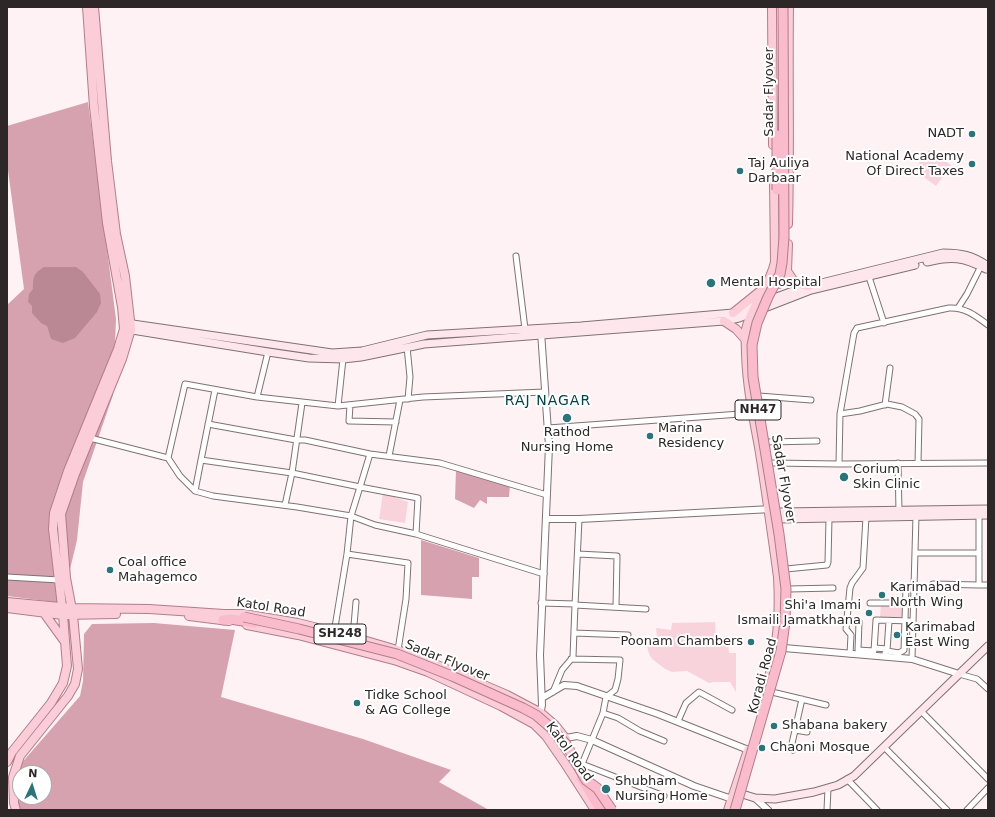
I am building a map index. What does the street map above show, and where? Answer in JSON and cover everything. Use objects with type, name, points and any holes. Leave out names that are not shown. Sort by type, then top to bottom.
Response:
[{"type":"highway","name":"Sadar Flyover","points":[[735,810],[778,654],[783,596],[781,564],[751,376],[749,344],[752,325],[777,272],[779,259],[777,7]]},
{"type":"highway","name":"Sadar Flyover","points":[[735,810],[781,651],[785,616],[786,589],[755,385],[752,345],[757,323],[780,274],[782,263],[784,237],[782,101],[783,7]]},
{"type":"highway","name":"Sadar Flyover","points":[[223,617],[299,629],[396,654],[452,676],[523,708],[536,715],[566,744],[586,780],[597,788],[612,810]]},
{"type":"highway","name":"Sadar Flyover","points":[[243,619],[396,657],[440,673],[522,712],[548,729],[569,756],[601,810]]},
{"type":"main road","points":[[7,762],[12,752],[51,703],[63,683],[67,666],[53,528],[54,513],[68,470],[127,326],[106,215],[94,107],[87,7]]},
{"type":"main road","points":[[16,810],[14,803],[13,777],[20,756],[76,684],[78,669],[72,612],[66,578],[61,514],[66,497],[122,359],[127,326],[124,276],[116,234],[107,161],[94,7]]},
{"type":"main road","name":"Koradi Road","points":[[752,751],[771,672],[776,642],[779,596],[778,577],[746,367],[745,339],[746,330],[753,310],[773,270],[775,262],[772,7]]},
{"type":"main road","name":"NH47","points":[[766,308],[787,271],[789,173],[789,7]]},
{"type":"main road","points":[[772,30],[788,30]]},
{"type":"main road","points":[[127,326],[332,353],[362,351],[427,335],[525,329],[541,331],[724,321],[739,318],[770,300],[809,286],[935,260],[950,253],[955,258],[969,260],[984,266],[988,270]]},
{"type":"main road","points":[[787,271],[795,283],[809,286]]},
{"type":"main road","points":[[127,326],[268,352],[316,358],[343,359],[361,357],[424,344],[529,336],[541,331],[733,313],[766,308],[810,290],[868,274]]},
{"type":"main road","points":[[733,313],[763,289]]},
{"type":"main road","name":"Koradi Road","points":[[735,810],[752,751],[772,692],[784,648],[790,595],[780,513],[759,396],[756,368],[757,332],[766,308]]},
{"type":"main road","points":[[724,321],[736,329],[745,339]]},
{"type":"main road","points":[[780,513],[829,518],[988,509]]},
{"type":"main road","points":[[780,513],[899,514],[916,516],[988,515]]},
{"type":"main road","name":"Katol Road","points":[[7,602],[62,612]]},
{"type":"main road","name":"Katol Road","points":[[7,608],[44,613],[72,612],[223,617],[244,614],[274,619],[353,637],[398,650],[427,660],[507,695],[541,713],[556,725],[566,738],[607,810]]},
{"type":"main road","points":[[44,613],[65,643]]},
{"type":"main road","name":"Katol Road","points":[[223,617],[397,661],[447,680],[501,706],[534,724],[546,736],[595,810]]},
{"type":"main road","points":[[738,797],[775,799],[814,792],[838,785],[854,776],[988,646]]},
{"type":"main road","name":"Koradi Road","points":[[728,810],[738,797]]},
{"type":"street","points":[[516,256],[525,329]]},
{"type":"street","points":[[958,308],[984,266]]},
{"type":"street","points":[[868,274],[884,323]]},
{"type":"street","points":[[839,464],[840,414],[854,333],[857,328],[949,308],[958,308],[973,314],[988,325]]},
{"type":"street","points":[[534,724],[541,713],[542,698],[540,655],[541,603],[544,574],[549,446],[541,331]]},
{"type":"street","points":[[407,347],[410,377],[408,399]]},
{"type":"street","points":[[257,397],[268,352]]},
{"type":"street","points":[[338,406],[343,359]]},
{"type":"street","points":[[885,405],[890,368]]},
{"type":"street","points":[[168,458],[185,384],[257,397],[338,406],[408,399],[545,392]]},
{"type":"street","points":[[194,491],[215,390]]},
{"type":"street","points":[[759,396],[811,400]]},
{"type":"street","points":[[389,456],[400,400]]},
{"type":"street","points":[[285,505],[292,473],[302,403]]},
{"type":"street","points":[[350,405],[349,421],[396,422]]},
{"type":"street","points":[[840,414],[860,412],[885,405],[902,407],[916,414],[919,419],[918,463]]},
{"type":"street","points":[[548,428],[762,413]]},
{"type":"street","points":[[208,424],[296,440],[306,440],[370,454],[440,463],[547,495]]},
{"type":"street","points":[[90,438],[168,458],[180,476],[194,491],[213,496],[285,505],[351,516],[375,525],[416,534],[544,574]]},
{"type":"street","points":[[767,442],[817,441]]},
{"type":"street","points":[[334,633],[347,554],[351,516],[370,454]]},
{"type":"street","points":[[201,460],[292,473],[418,498],[416,534]]},
{"type":"street","points":[[772,463],[988,463]]},
{"type":"street","points":[[898,464],[899,514]]},
{"type":"street","points":[[546,519],[579,519],[768,509],[780,513]]},
{"type":"street","points":[[912,659],[916,516]]},
{"type":"street","points":[[979,516],[979,585]]},
{"type":"street","points":[[850,654],[851,635],[846,629],[850,588],[852,582],[863,568],[866,517]]},
{"type":"street","points":[[786,569],[827,565],[829,518]]},
{"type":"street","points":[[553,692],[562,670],[573,656],[579,519]]},
{"type":"street","points":[[915,553],[979,554]]},
{"type":"street","points":[[347,554],[408,563],[406,599],[398,650]]},
{"type":"street","points":[[578,554],[617,556],[616,607]]},
{"type":"street","points":[[7,577],[59,580]]},
{"type":"street","points":[[933,584],[988,585]]},
{"type":"street","points":[[789,589],[833,588]]},
{"type":"street","points":[[875,650],[878,653],[899,653],[904,650],[906,588]]},
{"type":"street","points":[[353,637],[356,602]]},
{"type":"street","points":[[541,603],[646,609]]},
{"type":"street","points":[[870,603],[914,603]]},
{"type":"street","points":[[875,650],[876,620],[913,621]]},
{"type":"street","points":[[884,653],[889,621]]},
{"type":"street","points":[[859,622],[858,650],[875,650],[912,659],[977,679],[988,688]]},
{"type":"street","points":[[574,633],[628,635]]},
{"type":"street","points":[[784,648],[850,654],[884,653]]},
{"type":"street","points":[[571,659],[620,660],[618,679],[614,690],[606,697],[603,713],[582,764],[664,796]]},
{"type":"street","points":[[542,698],[564,685],[577,686],[678,721],[752,751]]},
{"type":"street","points":[[678,721],[686,703],[699,692],[732,710]]},
{"type":"street","points":[[772,692],[826,705]]},
{"type":"street","points":[[793,750],[791,748],[802,699]]},
{"type":"street","points":[[921,711],[988,779]]},
{"type":"street","points":[[603,713],[618,718],[640,732],[664,741]]},
{"type":"street","points":[[795,730],[807,732]]},
{"type":"street","points":[[566,738],[577,736],[592,740],[694,786],[738,797]]},
{"type":"street","points":[[884,747],[947,810]]},
{"type":"street","points":[[847,780],[877,810]]},
{"type":"street","points":[[827,810],[828,788]]},
{"type":"street","points":[[966,810],[988,788]]},
{"type":"street","points":[[754,798],[768,810]]},
{"type":"shaded area","points":[[88,102],[116,319],[113,395],[83,482],[77,540],[62,603],[7,596],[7,305],[24,289],[7,163],[7,126]]},
{"type":"shaded area","points":[[929,150],[951,165],[936,186],[914,170]]},
{"type":"shaded area","points":[[44,267],[76,267],[83,272],[100,294],[101,303],[97,312],[75,338],[63,343],[51,339],[47,326],[41,323],[32,313],[32,306],[28,302],[29,294],[33,289],[34,276]]},
{"type":"shaded area","points":[[456,470],[510,485],[509,497],[487,497],[487,504],[480,500],[474,508],[455,499]]},
{"type":"shaded area","points":[[383,493],[408,502],[405,523],[379,519]]},
{"type":"shaded area","points":[[421,540],[479,558],[479,577],[472,577],[472,599],[421,595]]},
{"type":"shaded area","points":[[881,603],[903,604],[902,617],[880,617]]},
{"type":"shaded area","points":[[715,622],[716,639],[728,639],[729,653],[736,653],[736,692],[730,682],[709,683],[687,671],[672,672],[665,669],[652,659],[649,654],[647,646],[658,644],[656,628],[671,630],[672,623]]},
{"type":"shaded area","points":[[154,623],[235,630],[221,697],[363,739],[451,770],[439,782],[489,810],[19,810],[18,805],[52,805],[52,765],[20,765],[80,696],[83,681],[84,634],[92,624]]},
{"type":"place","name":"NADT","points":[[972,134]]},
{"type":"place","name":"National Academy Of Direct Taxes","points":[[972,164]]},
{"type":"place","name":"Taj Auliya Darbaar","points":[[740,171]]},
{"type":"place","name":"Mental Hospital","points":[[711,283]]},
{"type":"place","name":"Rathod Nursing Home","points":[[567,418]]},
{"type":"place","name":"Marina Residency","points":[[650,436]]},
{"type":"place","name":"Corium Skin Clinic","points":[[844,477]]},
{"type":"place","name":"Coal office Mahagemco","points":[[110,570]]},
{"type":"place","name":"Karimabad North Wing","points":[[882,595]]},
{"type":"place","name":"Shi'a Imami Ismaili Jamatkhana","points":[[869,613]]},
{"type":"place","name":"Karimabad East Wing","points":[[897,635]]},
{"type":"place","name":"Poonam Chambers","points":[[751,642]]},
{"type":"place","name":"Tidke School & AG College","points":[[357,703]]},
{"type":"place","name":"Shabana bakery","points":[[774,726]]},
{"type":"place","name":"Chaoni Mosque","points":[[762,748]]},
{"type":"place","name":"Shubham Nursing Home","points":[[606,789]]},
{"type":"district","name":"RAJ NAGAR","points":[[548,401]]}]
